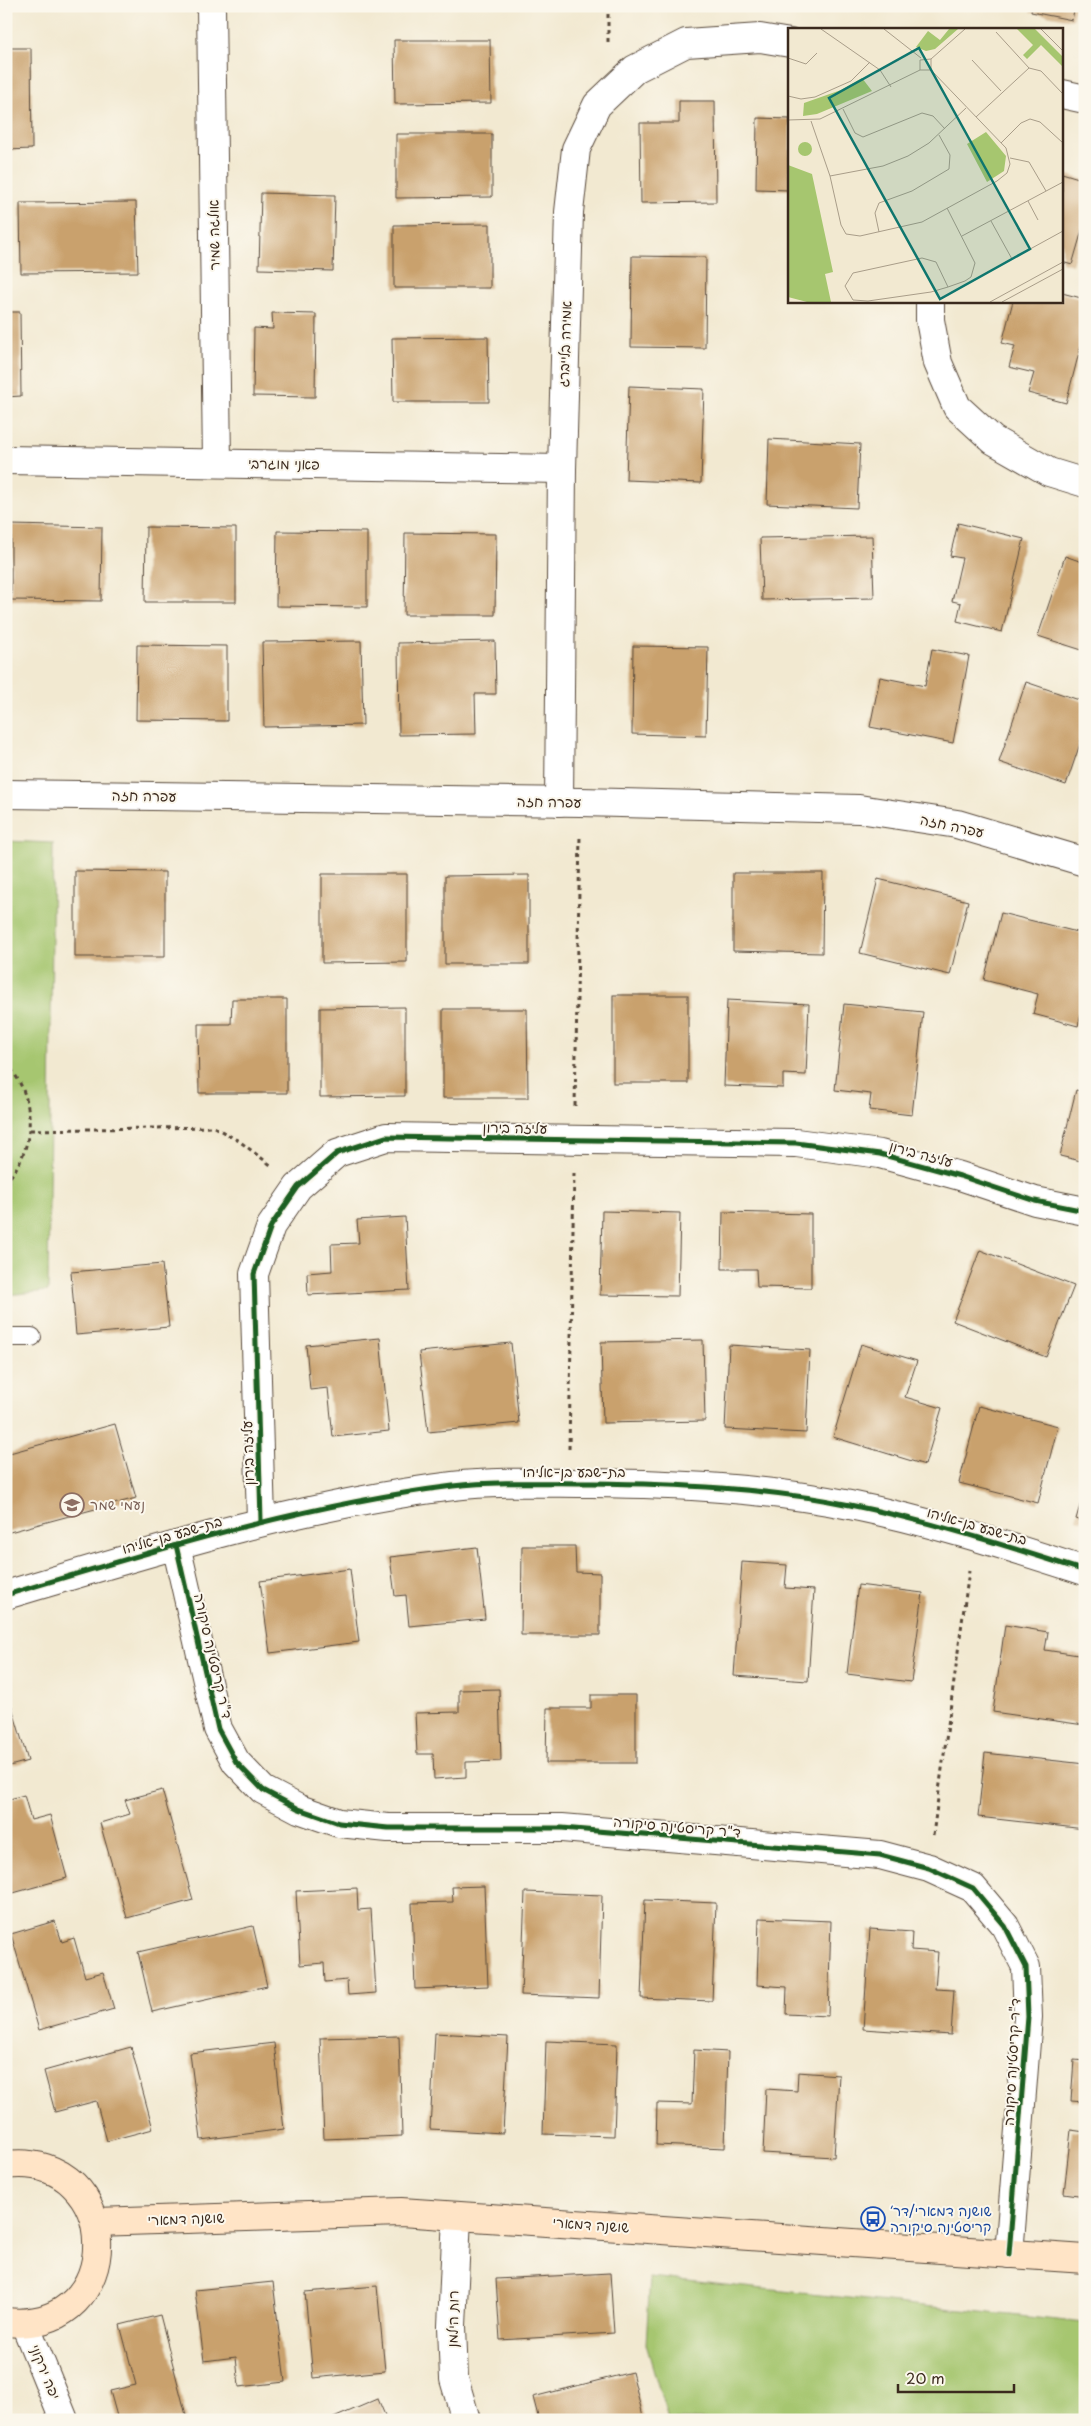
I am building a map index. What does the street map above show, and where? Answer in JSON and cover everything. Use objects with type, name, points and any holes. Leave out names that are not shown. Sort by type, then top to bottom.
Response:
[{"type":"street","name":"אולגה שמיר","points":[[211,6],[217,463]]},
{"type":"street","name":"אמירה בלייברג","points":[[559,802],[562,469],[569,212],[576,149],[597,105],[635,69],[686,43],[760,38],[788,43]]},
{"type":"street","points":[[1064,94],[1085,99]]},
{"type":"street","points":[[930,302],[930,320],[938,363],[957,407],[993,440],[1049,472],[1085,483]]},
{"type":"street","name":"פאני מוגרבי","points":[[6,460],[562,469]]},
{"type":"street","name":"עפרה חזה","points":[[6,794],[559,802],[859,809],[957,824],[1085,862]]},
{"type":"street","name":"עליזה בירון","points":[[261,1521],[254,1274],[271,1226],[298,1187],[337,1153],[386,1137],[796,1143],[880,1154],[960,1176],[1035,1201],[1085,1211]]},
{"type":"street","name":"בת-שבע בן-אליהו","points":[[6,1595],[261,1521],[392,1495],[456,1486],[533,1483],[648,1484],[744,1490],[847,1504],[936,1524],[1085,1570]]},
{"type":"street","name":"ד\"ר קריסטינה סיקורה","points":[[176,1545],[218,1729],[236,1762],[263,1790],[299,1809],[339,1823],[388,1828],[562,1828],[880,1855],[929,1868],[973,1888],[1005,1926],[1026,1967],[1028,2017],[1009,2254]]},
{"type":"street","points":[[6,2165],[20,2163],[46,2167],[68,2180],[85,2199],[96,2222],[99,2245],[96,2268],[85,2290],[68,2307],[48,2318],[16,2323]]},
{"type":"street","name":"שושנה דמארי","points":[[96,2222],[401,2212],[1085,2259]]},
{"type":"street","name":"רות הילמן","points":[[457,2216],[452,2326],[454,2379],[466,2420]]},
{"type":"street","name":"יפה ירקוני","points":[[16,2323],[64,2420]]},
{"type":"lane","points":[[6,1337],[32,1337]]},
{"type":"path","points":[[6,1063],[16,1074],[28,1101],[30,1130],[23,1157],[6,1182]]},
{"type":"path","points":[[30,1130],[214,1127],[239,1141],[298,1187]]},
{"type":"path","points":[[929,1868],[974,1535]]},
{"type":"green space","points":[[6,841],[53,843],[48,1291],[6,1295]]},
{"type":"green space","points":[[650,2277],[1085,2323],[1085,2420],[668,2420],[646,2344]]},
{"type":"building","points":[[1032,6],[1075,6],[1072,20],[1031,12]]},
{"type":"building","points":[[394,40],[490,40],[491,103],[395,104]]},
{"type":"building","points":[[6,48],[31,48],[32,149],[6,150]]},
{"type":"building","points":[[679,101],[715,101],[716,202],[641,203],[640,123],[679,123]]},
{"type":"building","points":[[757,118],[788,119],[788,190],[756,189]]},
{"type":"building","points":[[396,134],[492,134],[492,197],[396,198]]},
{"type":"building","points":[[1064,174],[1085,180],[1085,220],[1072,265],[1064,263]]},
{"type":"building","points":[[261,193],[335,195],[333,271],[259,269]]},
{"type":"building","points":[[136,202],[138,272],[21,273],[20,203]]},
{"type":"building","points":[[490,224],[490,288],[394,288],[394,225]]},
{"type":"building","points":[[632,256],[706,257],[705,348],[631,347]]},
{"type":"building","points":[[1064,294],[1085,299],[1085,329],[1066,403],[1028,393],[1034,373],[1009,367],[1015,346],[1002,343],[1013,302],[1064,302]]},
{"type":"building","points":[[6,312],[20,312],[21,396],[6,397]]},
{"type":"building","points":[[272,313],[316,314],[315,397],[253,396],[254,328],[273,329]]},
{"type":"building","points":[[488,337],[489,402],[393,402],[392,338]]},
{"type":"building","points":[[629,386],[704,389],[701,483],[626,480]]},
{"type":"building","points":[[769,439],[860,444],[857,508],[767,504]]},
{"type":"building","points":[[958,523],[1024,539],[1002,632],[957,621],[961,603],[952,601],[962,558],[950,556]]},
{"type":"building","points":[[11,525],[102,527],[101,601],[11,600]]},
{"type":"building","points":[[146,527],[236,528],[236,602],[145,602]]},
{"type":"building","points":[[277,531],[367,532],[367,607],[276,606]]},
{"type":"building","points":[[405,533],[496,534],[495,615],[404,615]]},
{"type":"building","points":[[872,536],[874,598],[762,600],[760,538]]},
{"type":"building","points":[[1065,556],[1085,563],[1085,651],[1038,636]]},
{"type":"building","points":[[361,641],[363,725],[264,727],[262,642]]},
{"type":"building","points":[[495,641],[496,694],[475,694],[476,734],[399,735],[398,643]]},
{"type":"building","points":[[137,645],[227,646],[227,721],[136,720]]},
{"type":"building","points":[[633,646],[708,647],[706,736],[632,734]]},
{"type":"building","points":[[932,649],[969,656],[953,743],[870,727],[880,677],[925,686]]},
{"type":"building","points":[[1026,682],[1085,702],[1085,729],[1066,785],[999,762]]},
{"type":"building","points":[[75,871],[165,872],[165,957],[75,957]]},
{"type":"building","points":[[733,873],[823,873],[822,953],[733,951]]},
{"type":"building","points":[[322,874],[407,874],[407,962],[322,963]]},
{"type":"building","points":[[529,875],[529,964],[445,964],[445,876]]},
{"type":"building","points":[[878,879],[968,901],[950,975],[860,953]]},
{"type":"building","points":[[1001,913],[1085,934],[1085,999],[1078,1026],[1033,1014],[1038,994],[984,980]]},
{"type":"building","points":[[613,995],[688,995],[688,1083],[613,1083]]},
{"type":"building","points":[[232,999],[287,999],[287,1093],[199,1093],[198,1024],[231,1024]]},
{"type":"building","points":[[727,1000],[809,1004],[806,1075],[783,1074],[783,1088],[724,1086]]},
{"type":"building","points":[[844,1004],[923,1012],[912,1115],[869,1110],[871,1094],[835,1090]]},
{"type":"building","points":[[405,1007],[405,1096],[320,1097],[320,1008]]},
{"type":"building","points":[[443,1009],[527,1009],[528,1098],[443,1098]]},
{"type":"building","points":[[1076,1090],[1085,1092],[1085,1162],[1060,1156]]},
{"type":"building","points":[[602,1211],[680,1213],[678,1296],[600,1295]]},
{"type":"building","points":[[723,1212],[811,1214],[811,1288],[757,1287],[756,1269],[722,1269]]},
{"type":"building","points":[[405,1217],[409,1290],[308,1295],[307,1273],[332,1271],[331,1244],[359,1243],[357,1220]]},
{"type":"building","points":[[980,1250],[1074,1286],[1046,1357],[953,1321]]},
{"type":"building","points":[[162,1264],[169,1327],[76,1335],[71,1272]]},
{"type":"building","points":[[380,1338],[389,1431],[333,1437],[328,1388],[310,1390],[306,1345]]},
{"type":"building","points":[[703,1340],[705,1421],[603,1423],[601,1342]]},
{"type":"building","points":[[511,1343],[519,1423],[428,1432],[419,1352]]},
{"type":"building","points":[[861,1344],[917,1361],[905,1397],[942,1408],[925,1465],[833,1437]]},
{"type":"building","points":[[729,1345],[810,1350],[806,1433],[725,1429]]},
{"type":"building","points":[[979,1406],[1058,1426],[1038,1503],[959,1483]]},
{"type":"building","points":[[115,1424],[136,1498],[6,1533],[6,1454]]},
{"type":"building","points":[[1085,1489],[1085,1522],[1076,1519]]},
{"type":"building","points":[[522,1546],[575,1546],[576,1572],[600,1573],[600,1635],[521,1635]]},
{"type":"building","points":[[477,1547],[485,1619],[409,1626],[406,1595],[395,1596],[390,1557]]},
{"type":"building","points":[[742,1562],[787,1565],[785,1588],[814,1590],[808,1681],[734,1676]]},
{"type":"building","points":[[350,1569],[359,1642],[270,1653],[260,1581]]},
{"type":"building","points":[[858,1585],[923,1593],[911,1682],[847,1674]]},
{"type":"building","points":[[1005,1625],[1048,1632],[1045,1650],[1085,1656],[1084,1725],[993,1712]]},
{"type":"building","points":[[6,1687],[28,1761],[6,1767]]},
{"type":"building","points":[[499,1689],[501,1761],[466,1762],[466,1777],[434,1779],[433,1754],[417,1754],[415,1713],[459,1712],[459,1690]]},
{"type":"building","points":[[591,1695],[636,1695],[636,1763],[546,1763],[547,1708],[591,1708]]},
{"type":"building","points":[[985,1753],[1085,1764],[1085,1829],[978,1817]]},
{"type":"building","points":[[162,1790],[193,1900],[127,1918],[100,1823],[130,1814],[125,1800]]},
{"type":"building","points":[[24,1795],[31,1820],[50,1815],[67,1878],[6,1895],[6,1800]]},
{"type":"building","points":[[484,1886],[488,1986],[415,1989],[412,1903],[453,1902],[452,1887]]},
{"type":"building","points":[[357,1888],[358,1910],[371,1909],[376,1993],[348,1995],[347,1980],[325,1982],[324,1963],[300,1965],[296,1891]]},
{"type":"building","points":[[525,1892],[602,1895],[599,1998],[521,1995]]},
{"type":"building","points":[[645,1900],[716,1903],[712,2001],[641,1998]]},
{"type":"building","points":[[759,1918],[831,1921],[828,2016],[786,2014],[787,1987],[757,1985]]},
{"type":"building","points":[[55,1921],[62,1942],[74,1938],[85,1977],[103,1972],[114,2009],[39,2030],[11,1934]]},
{"type":"building","points":[[253,1926],[267,1986],[152,2012],[138,1952]]},
{"type":"building","points":[[870,1929],[912,1932],[911,1950],[938,1952],[935,1989],[954,1990],[951,2035],[863,2029]]},
{"type":"building","points":[[435,2033],[508,2037],[503,2133],[430,2129]]},
{"type":"building","points":[[399,2036],[402,2136],[324,2139],[320,2038]]},
{"type":"building","points":[[546,2041],[617,2044],[614,2136],[543,2134]]},
{"type":"building","points":[[274,2043],[284,2129],[201,2140],[190,2053]]},
{"type":"building","points":[[131,2047],[153,2129],[107,2141],[96,2101],[55,2112],[44,2071]]},
{"type":"building","points":[[694,2050],[728,2052],[725,2148],[656,2145],[657,2103],[692,2104]]},
{"type":"building","points":[[1074,2060],[1085,2061],[1085,2102],[1071,2101]]},
{"type":"building","points":[[798,2072],[839,2075],[834,2157],[763,2153],[766,2089],[797,2091]]},
{"type":"building","points":[[1071,2130],[1085,2132],[1085,2196],[1064,2193]]},
{"type":"building","points":[[610,2273],[614,2333],[500,2340],[496,2279]]},
{"type":"building","points":[[273,2282],[285,2382],[239,2387],[236,2357],[204,2361],[195,2290]]},
{"type":"building","points":[[377,2286],[385,2371],[313,2378],[305,2292]]},
{"type":"building","points":[[160,2315],[187,2419],[118,2420],[110,2391],[136,2385],[120,2325]]},
{"type":"building","points":[[632,2372],[644,2420],[539,2420],[533,2397]]},
{"type":"building","points":[[378,2399],[387,2420],[329,2420]]},
{"type":"cycle path","points":[[261,1521],[254,1274],[271,1226],[298,1187],[337,1153],[386,1137],[796,1143],[880,1154],[960,1176],[1035,1201],[1085,1211]]},
{"type":"cycle path","points":[[6,1595],[172,1546],[283,1517],[396,1494],[470,1484],[504,1483],[688,1486],[818,1499],[880,1511],[939,1526],[1085,1571]]},
{"type":"cycle path","points":[[176,1545],[218,1729],[236,1762],[263,1790],[299,1809],[339,1823],[388,1828],[562,1828],[880,1855],[929,1868],[973,1888],[1005,1926],[1026,1967],[1028,2017],[1009,2254]]},
{"type":"place","name":"נעמי שמר","points":[[72,1505]]},
{"type":"place","name":"שושנה דמארי/דר׳ קריסטינה סיקורה","points":[[873,2219]]}]
